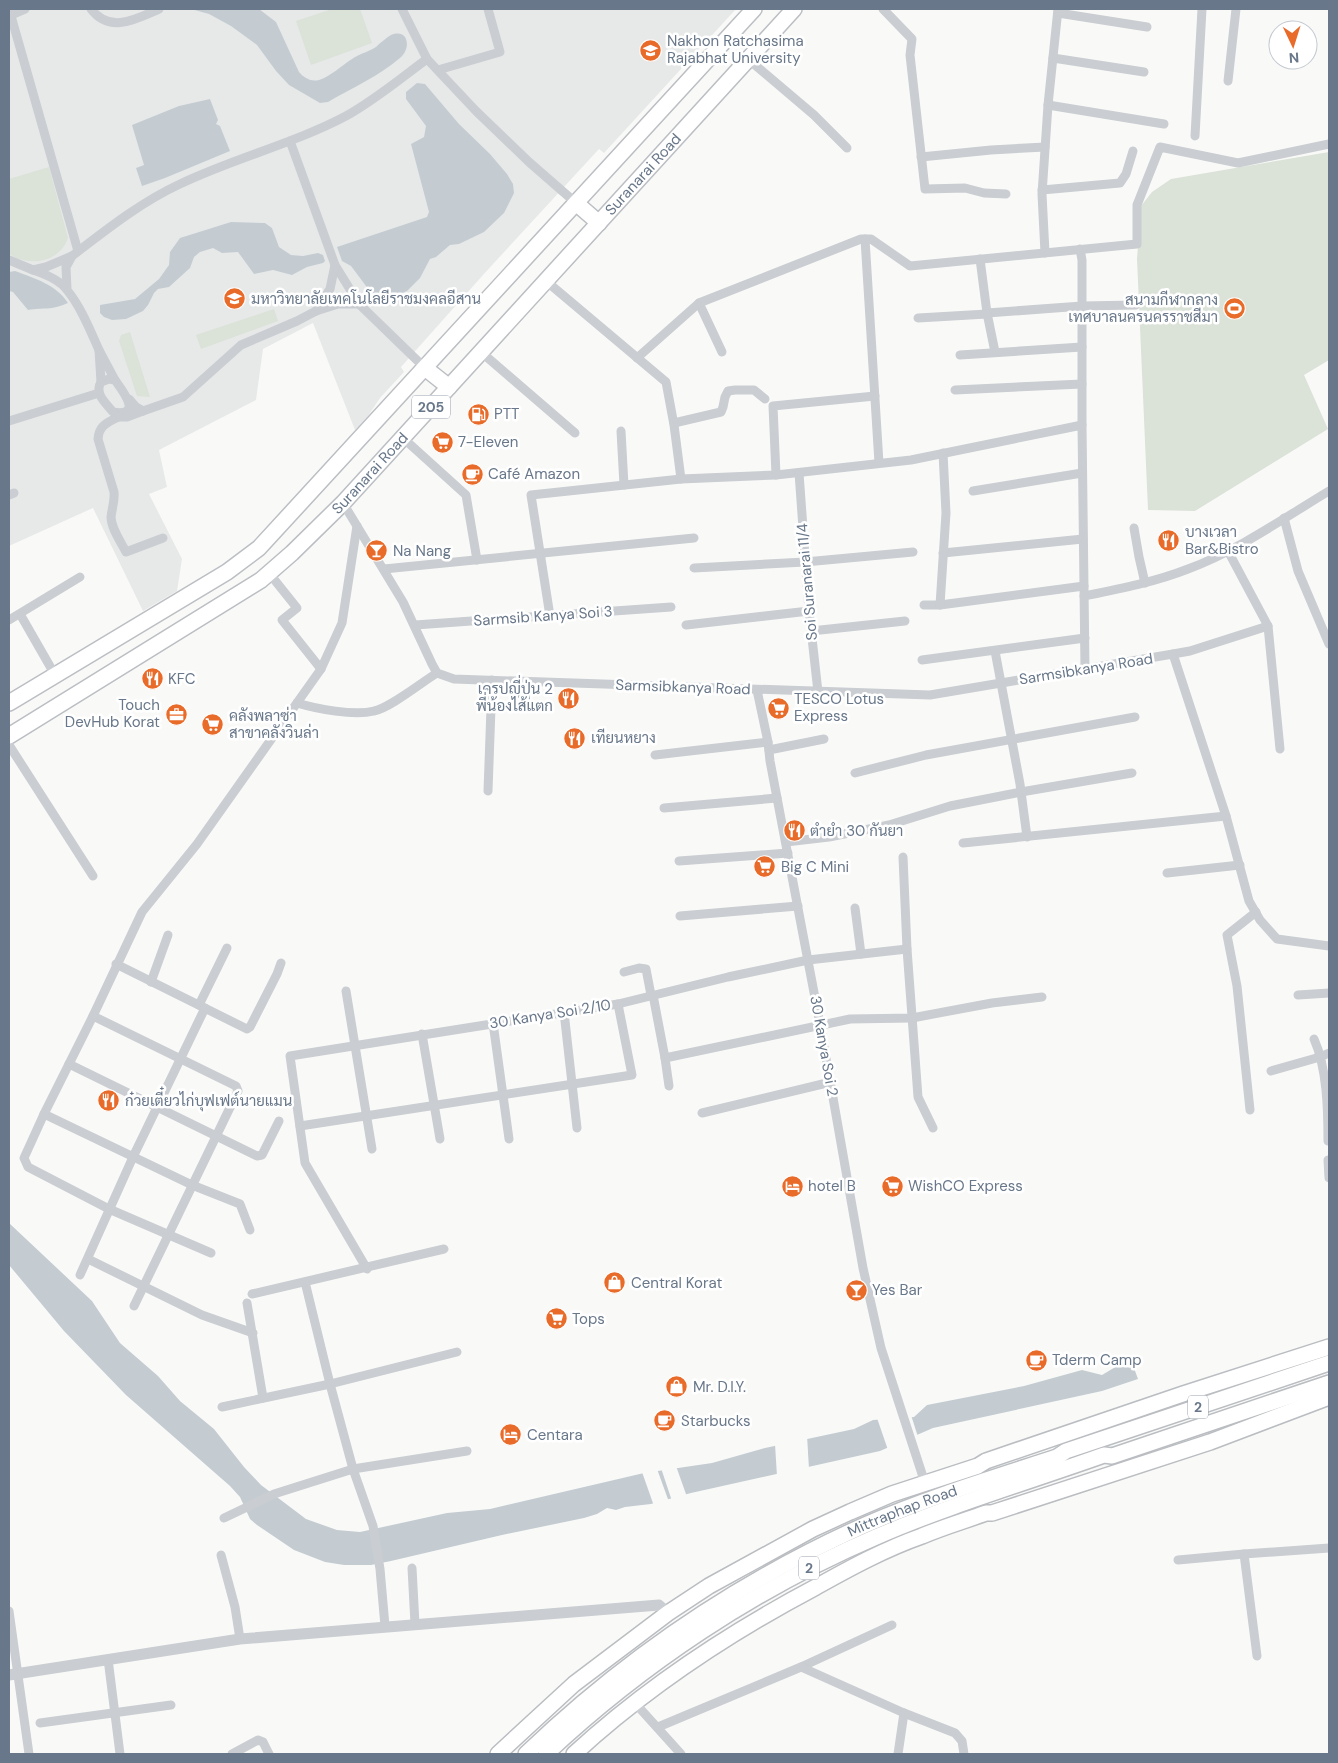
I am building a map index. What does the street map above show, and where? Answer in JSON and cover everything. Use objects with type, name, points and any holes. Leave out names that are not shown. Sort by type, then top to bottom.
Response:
[{"type":"main road","name":"Suranarai Road","points":[[9,703],[227,572],[259,548],[754,9]]},
{"type":"main road","name":"Suranarai Road","points":[[9,736],[223,605],[261,580],[292,553],[343,503],[794,9]]},
{"type":"main road","points":[[576,203],[599,223]]},
{"type":"main road","points":[[425,368],[449,387]]},
{"type":"main road","points":[[498,1754],[574,1684],[668,1613],[729,1575],[813,1529],[892,1494],[978,1466],[986,1461],[1182,1394],[1329,1346]]},
{"type":"main road","name":"Mittraphap Road","points":[[526,1754],[586,1700],[680,1628],[742,1588],[809,1552],[866,1525],[933,1499],[1057,1457],[1066,1451],[1329,1363]]},
{"type":"main road","name":"Mittraphap Road","points":[[546,1754],[595,1711],[691,1639],[750,1600],[819,1564],[876,1537],[937,1513],[1104,1456],[1112,1456],[1329,1383]]},
{"type":"main road","points":[[574,1754],[680,1668],[731,1634],[792,1599],[896,1547],[986,1513],[992,1513],[1210,1442],[1329,1397]]},
{"type":"main road","points":[[978,1466],[988,1466],[1055,1450],[1066,1451]]},
{"type":"main road","points":[[986,1513],[990,1508],[1106,1462],[1112,1456]]},
{"type":"street","points":[[25,9],[10,12],[75,253],[66,267],[67,289]]},
{"type":"street","points":[[91,9],[99,18],[108,23],[116,23],[138,19],[159,9]]},
{"type":"street","points":[[402,9],[427,59],[529,162],[576,203]]},
{"type":"street","points":[[438,70],[500,52],[488,9]]},
{"type":"street","points":[[883,9],[912,39],[910,55],[925,190],[965,188],[984,193],[1006,194]]},
{"type":"street","points":[[1195,136],[1202,9]]},
{"type":"street","points":[[1228,81],[1236,9]]},
{"type":"street","points":[[1046,252],[1042,190],[1048,105],[1058,11],[1147,27]]},
{"type":"street","points":[[1053,58],[1144,72]]},
{"type":"street","points":[[33,270],[46,267],[75,253],[151,200],[178,185],[225,164],[290,141],[346,116],[427,59]]},
{"type":"street","points":[[748,59],[814,116],[847,148]]},
{"type":"street","points":[[1048,105],[1164,124]]},
{"type":"street","points":[[290,141],[335,265],[359,304],[425,368]]},
{"type":"street","points":[[637,358],[698,303],[861,239],[871,239],[910,266],[1137,244],[1137,205],[1160,147],[1238,163],[1329,144]]},
{"type":"street","points":[[921,157],[1045,147]]},
{"type":"street","points":[[1042,190],[1120,183],[1126,174],[1133,151]]},
{"type":"street","points":[[865,239],[879,463]]},
{"type":"street","points":[[1080,249],[1085,669]]},
{"type":"street","points":[[980,259],[987,314],[995,352]]},
{"type":"street","points":[[9,260],[45,274],[67,289],[84,318],[115,380],[136,407],[143,411]]},
{"type":"street","points":[[316,311],[330,289],[335,265]]},
{"type":"street","points":[[546,281],[666,382],[674,422],[681,479]]},
{"type":"street","points":[[698,303],[722,352]]},
{"type":"street","points":[[99,350],[101,382],[98,387],[99,393],[116,415],[127,417],[183,397],[241,345],[316,311],[338,304],[359,304]]},
{"type":"street","points":[[918,318],[1082,306],[1136,305]]},
{"type":"street","points":[[960,355],[1082,347]]},
{"type":"street","points":[[482,352],[575,433]]},
{"type":"street","points":[[101,382],[108,379],[115,380]]},
{"type":"street","points":[[955,390],[1082,384]]},
{"type":"street","points":[[674,422],[721,412],[726,393],[731,390],[754,390],[765,399]]},
{"type":"street","points":[[9,421],[99,393]]},
{"type":"street","points":[[776,475],[773,406],[875,396]]},
{"type":"street","points":[[129,399],[130,406],[126,411],[119,413],[104,425],[99,432],[98,439],[114,492],[115,500],[111,515],[112,522],[126,552],[163,538]]},
{"type":"street","points":[[550,616],[531,495],[681,479],[799,473],[911,460],[1082,424]]},
{"type":"street","points":[[621,431],[624,485]]},
{"type":"street","points":[[402,438],[466,495],[477,560]]},
{"type":"street","points":[[940,605],[946,513],[943,453]]},
{"type":"street","name":"Soi Suranarai 11/4","points":[[799,473],[809,611],[818,692]]},
{"type":"street","points":[[973,491],[1082,473]]},
{"type":"street","points":[[1084,596],[1145,583],[1189,569],[1228,551],[1329,491]]},
{"type":"street","points":[[298,703],[317,709],[355,712],[374,711],[388,705],[437,673],[415,625],[384,569],[343,503]]},
{"type":"street","points":[[1284,518],[1298,571],[1329,644]]},
{"type":"street","points":[[211,1253],[109,1209],[28,1167],[24,1158],[142,912],[197,844],[321,669],[342,623],[357,526]]},
{"type":"street","points":[[1134,528],[1145,583]]},
{"type":"street","points":[[384,569],[694,538]]},
{"type":"street","points":[[943,553],[1083,539]]},
{"type":"street","points":[[1228,551],[1268,626],[1280,749]]},
{"type":"street","points":[[694,568],[805,562],[913,552]]},
{"type":"street","points":[[269,573],[297,608],[282,620],[321,669]]},
{"type":"street","points":[[9,620],[80,577]]},
{"type":"street","points":[[924,605],[940,605],[1084,586]]},
{"type":"street","name":"Sarmsib Kanya Soi 3","points":[[415,625],[671,607]]},
{"type":"street","points":[[686,625],[809,611]]},
{"type":"street","points":[[20,614],[55,675]]},
{"type":"street","points":[[811,631],[905,621]]},
{"type":"street","name":"Sarmsibkanya Road","points":[[437,673],[454,679],[930,695],[1190,651],[1268,626]]},
{"type":"street","points":[[922,660],[1085,638]]},
{"type":"street","points":[[995,651],[1021,792],[1027,837]]},
{"type":"street","points":[[1173,654],[1226,816],[1249,901],[1260,920],[1278,939],[1329,946]]},
{"type":"street","points":[[488,791],[492,680]]},
{"type":"street","name":"30 Kanya Soi 2","points":[[757,690],[831,1082],[863,1268],[881,1348],[925,1483]]},
{"type":"street","points":[[855,773],[926,755],[1135,717]]},
{"type":"street","points":[[655,755],[769,746],[824,739]]},
{"type":"street","points":[[9,745],[93,876]]},
{"type":"street","points":[[786,842],[829,837],[889,825],[950,806],[1132,773]]},
{"type":"street","points":[[664,808],[777,798]]},
{"type":"street","points":[[963,843],[1226,816]]},
{"type":"street","points":[[679,861],[788,853]]},
{"type":"street","points":[[903,857],[907,949],[918,1098],[933,1128]]},
{"type":"street","points":[[1167,873],[1240,865]]},
{"type":"street","points":[[680,916],[798,906]]},
{"type":"street","points":[[856,908],[861,954]]},
{"type":"street","points":[[1250,1110],[1237,986],[1227,936],[1256,912]]},
{"type":"street","points":[[151,982],[168,935]]},
{"type":"street","points":[[80,1275],[133,1157],[182,1059],[227,948]]},
{"type":"street","name":"30 Kanya Soi 2/10","points":[[300,1126],[290,1056],[618,1004],[808,960],[907,949]]},
{"type":"street","points":[[116,964],[240,1026],[248,1028],[281,963]]},
{"type":"street","points":[[624,972],[639,968],[646,970],[670,1086]]},
{"type":"street","points":[[346,991],[372,1149]]},
{"type":"street","points":[[1298,995],[1329,993]]},
{"type":"street","points":[[665,1058],[850,1019],[912,1018],[1042,996]]},
{"type":"street","points":[[367,1268],[305,1163],[300,1126],[632,1074],[618,1004]]},
{"type":"street","points":[[564,1012],[578,1128]]},
{"type":"street","points":[[93,1016],[238,1088],[134,1306]]},
{"type":"street","points":[[493,1023],[509,1139]]},
{"type":"street","points":[[422,1034],[440,1139]]},
{"type":"street","points":[[1314,1039],[1325,1055],[1328,1141]]},
{"type":"street","points":[[1271,1071],[1325,1055]]},
{"type":"street","points":[[69,1064],[215,1136],[260,1156],[279,1121]]},
{"type":"street","points":[[702,1113],[831,1082]]},
{"type":"street","points":[[44,1114],[192,1185],[240,1204],[250,1230]]},
{"type":"street","points":[[1328,1160],[1329,1178]]},
{"type":"street","points":[[252,1294],[444,1249]]},
{"type":"street","points":[[88,1259],[202,1315],[253,1333]]},
{"type":"street","points":[[304,1282],[354,1469],[373,1526],[385,1626]]},
{"type":"street","points":[[247,1303],[263,1398]]},
{"type":"street","points":[[222,1408],[330,1384],[457,1352]]},
{"type":"street","points":[[224,1518],[274,1494],[354,1469],[467,1451]]},
{"type":"street","points":[[1178,1560],[1329,1548]]},
{"type":"street","points":[[1244,1554],[1257,1656]]},
{"type":"street","points":[[221,1555],[235,1608],[240,1638]]},
{"type":"street","points":[[412,1568],[415,1624]]},
{"type":"street","points":[[13,1675],[240,1638],[659,1605],[668,1613]]},
{"type":"street","points":[[9,1611],[13,1675],[29,1754]]},
{"type":"street","points":[[658,1727],[801,1667],[892,1625]]},
{"type":"street","points":[[108,1659],[120,1754]]},
{"type":"street","points":[[801,1667],[904,1713],[955,1733],[962,1741],[964,1754]]},
{"type":"street","points":[[635,1703],[681,1754]]},
{"type":"street","points":[[40,1723],[171,1705]]},
{"type":"street","points":[[898,1754],[904,1713]]},
{"type":"street","points":[[232,1754],[258,1740],[263,1742],[269,1754]]},
{"type":"shaded area","name":"มหาวิทยาลัยเทคโนโลยีราชมงคลอีสาน","points":[[9,9],[736,9],[604,153],[599,149],[483,275],[401,367],[404,372],[380,398],[368,416],[355,430],[313,323],[263,349],[256,400],[159,450],[167,487],[149,494],[182,559],[177,591],[143,611],[93,508],[9,546]]},
{"type":"shaded area","points":[[191,9],[259,9],[276,22],[299,72],[310,80],[319,80],[327,76],[355,57],[376,47],[391,35],[401,34],[407,44],[404,54],[383,70],[328,102],[320,103],[289,85],[257,45],[231,26],[209,14]]},
{"type":"shaded area","points":[[332,9],[360,9],[372,43],[311,65],[296,21]]},
{"type":"shaded area","points":[[417,83],[425,84],[459,124],[490,154],[507,174],[513,184],[514,193],[504,213],[484,232],[459,244],[450,245],[436,257],[430,259],[420,278],[407,291],[387,299],[378,297],[369,290],[351,266],[342,261],[337,247],[427,217],[429,212],[411,144],[424,137],[426,126],[406,99],[406,92]]},
{"type":"shaded area","points":[[210,99],[218,120],[216,124],[220,126],[230,151],[142,186],[136,168],[144,165],[132,125],[179,106]]},
{"type":"shaded area","name":"สนามกีฬากลาง เทศบาลนครนครราชสีมา","points":[[1329,152],[1329,360],[1304,375],[1328,429],[1195,511],[1148,510],[1137,259],[1141,206],[1152,192],[1171,179]]},
{"type":"shaded area","points":[[49,167],[68,238],[61,250],[50,258],[37,261],[21,260],[9,254],[9,179]]},
{"type":"shaded area","points":[[231,222],[265,223],[272,228],[279,247],[291,255],[303,256],[318,253],[323,255],[325,261],[307,267],[292,275],[273,270],[254,274],[238,252],[222,253],[213,248],[200,252],[194,257],[190,268],[169,287],[158,289],[143,311],[126,319],[112,320],[100,313],[100,305],[135,299],[159,279],[169,265],[170,252],[180,238]]},
{"type":"shaded area","points":[[15,271],[37,279],[58,291],[68,303],[52,308],[28,310],[13,292],[9,291],[9,272]]},
{"type":"shaded area","points":[[274,309],[278,321],[201,349],[196,335]]},
{"type":"shaded area","points":[[130,332],[150,397],[137,396],[119,341],[121,335]]},
{"type":"shaded area","points":[[9,1223],[92,1301],[120,1343],[158,1376],[180,1401],[214,1429],[261,1485],[306,1519],[337,1530],[360,1532],[447,1513],[490,1509],[644,1473],[712,1463],[765,1448],[854,1429],[873,1420],[914,1417],[927,1405],[1024,1386],[1082,1370],[1102,1375],[1117,1366],[1134,1368],[1138,1379],[1102,1391],[933,1428],[880,1451],[691,1493],[651,1504],[616,1510],[607,1508],[597,1514],[584,1518],[391,1561],[371,1565],[344,1565],[325,1562],[294,1550],[257,1525],[250,1519],[240,1497],[230,1486],[126,1395],[64,1331],[9,1265]]},
{"type":"pier","points":[[911,1415],[918,1437],[888,1450],[877,1418]]},
{"type":"pier","points":[[807,1436],[809,1469],[777,1476],[775,1444]]},
{"type":"pier","points":[[676,1466],[687,1497],[672,1501],[661,1468]]},
{"type":"pier","points":[[657,1469],[669,1502],[654,1506],[642,1472]]},
{"type":"place","name":"Nakhon Ratchasima Rajabhat University","points":[[651,50]]},
{"type":"place","name":"มหาวิทยาลัยเทคโนโลยีราชมงคลอีสาน","points":[[235,299]]},
{"type":"place","name":"สนามกีฬากลาง เทศบาลนครนครราชสีมา","points":[[1234,309]]},
{"type":"place","name":"PTT","points":[[478,414]]},
{"type":"place","name":"7-Eleven","points":[[442,442]]},
{"type":"place","name":"Café Amazon","points":[[472,474]]},
{"type":"place","name":"บางเวลา Bar&Bistro","points":[[1169,541]]},
{"type":"place","name":"Na Nang","points":[[377,551]]},
{"type":"place","name":"KFC","points":[[152,679]]},
{"type":"place","name":"เครปญี่ปุ่น 2 พี่น้องไส้แตก","points":[[569,698]]},
{"type":"place","name":"TESCO Lotus Express","points":[[778,708]]},
{"type":"place","name":"Touch DevHub Korat","points":[[176,714]]},
{"type":"place","name":"คลังพลาซ่า สาขาคลังวินล่า","points":[[213,725]]},
{"type":"place","name":"เทียนหยาง","points":[[575,738]]},
{"type":"place","name":"ตำยำ 30 กันยา","points":[[794,831]]},
{"type":"place","name":"Big C Mini","points":[[765,867]]},
{"type":"place","name":"ก๋วยเตี๋ยวไก่บุฟเฟต์นายแมน","points":[[109,1101]]},
{"type":"place","name":"hotel B","points":[[792,1186]]},
{"type":"place","name":"WishCO Express","points":[[892,1186]]},
{"type":"place","name":"Central Korat","points":[[615,1283]]},
{"type":"place","name":"Yes Bar","points":[[856,1290]]},
{"type":"place","name":"Tops","points":[[556,1319]]},
{"type":"place","name":"Tderm Camp","points":[[1036,1360]]},
{"type":"place","name":"Mr. D.I.Y.","points":[[677,1387]]},
{"type":"place","name":"Starbucks","points":[[665,1421]]},
{"type":"place","name":"Centara","points":[[511,1435]]}]
